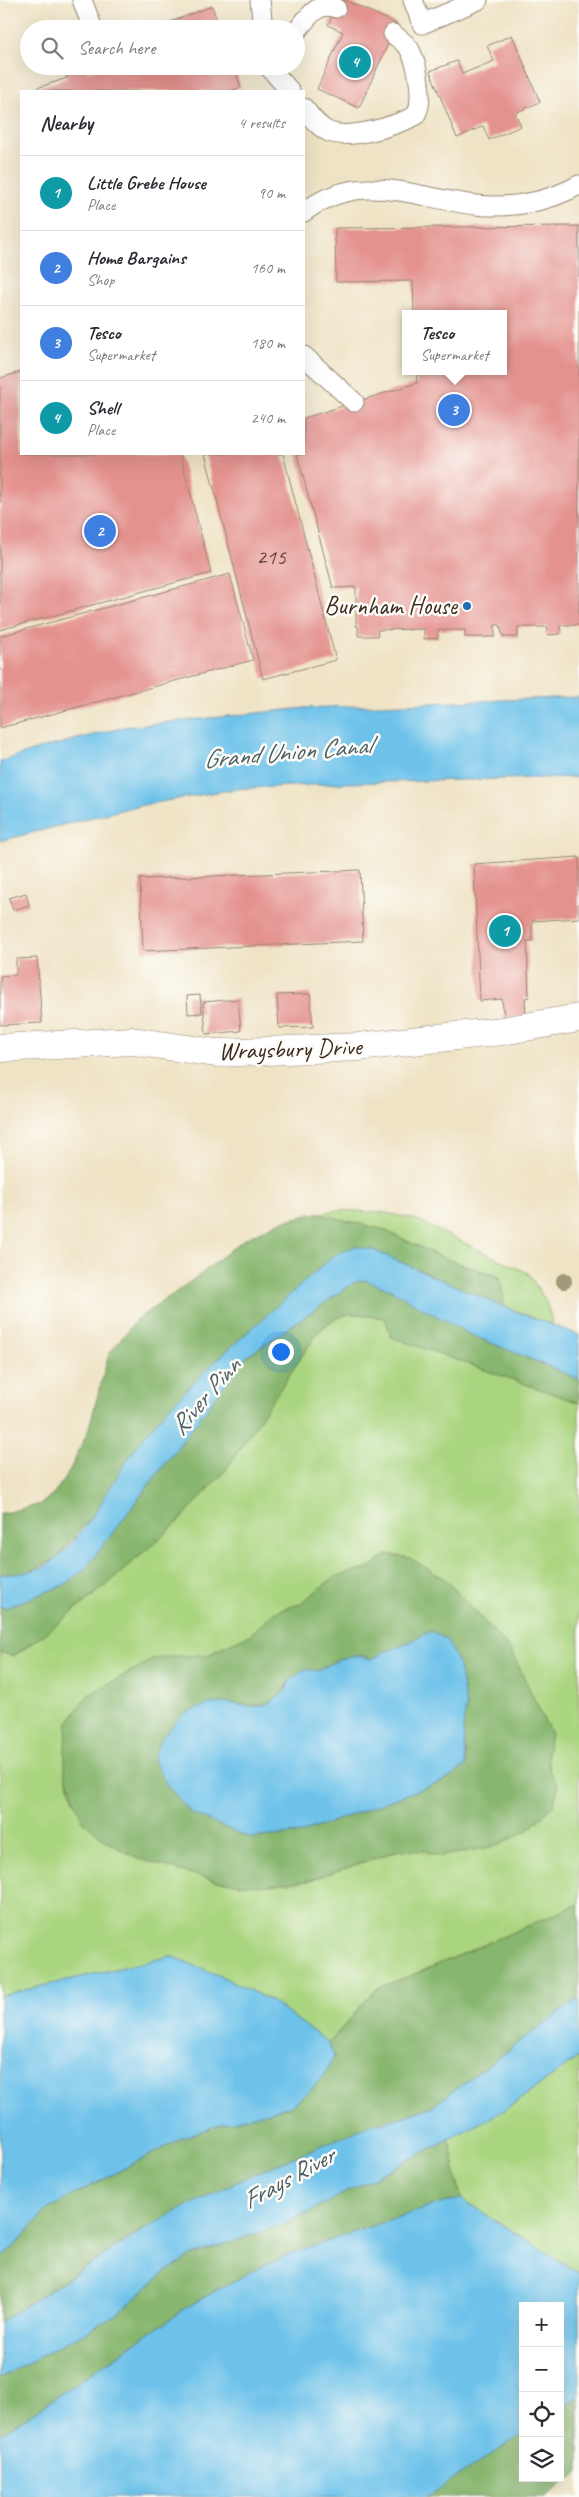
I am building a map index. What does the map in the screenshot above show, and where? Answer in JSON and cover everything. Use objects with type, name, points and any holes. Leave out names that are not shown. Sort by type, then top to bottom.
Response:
[{"type":"street","name":"Wraysbury Drive","points":[[0,1048],[132,1041],[216,1053],[358,1047],[502,1031],[579,1018]]},
{"type":"lane","points":[[82,0],[90,20]]},
{"type":"lane","points":[[260,0],[262,20]]},
{"type":"lane","points":[[413,0],[422,24],[478,0]]},
{"type":"lane","points":[[305,23],[319,8],[328,5],[336,8]]},
{"type":"lane","points":[[305,109],[320,127],[337,134],[381,128],[415,116],[419,109],[421,93],[411,53],[405,43],[392,34]]},
{"type":"lane","points":[[269,75],[271,90]]},
{"type":"lane","points":[[276,75],[289,90]]},
{"type":"lane","points":[[305,211],[321,201],[346,193],[373,188],[400,190],[438,200],[504,206],[555,197],[579,186]]},
{"type":"lane","points":[[305,357],[354,402]]},
{"type":"green space","points":[[341,1210],[386,1213],[414,1219],[528,1273],[546,1301],[553,1325],[505,1307],[500,1277],[436,1255],[384,1230],[316,1213]]},
{"type":"green space","points":[[316,1213],[384,1230],[436,1255],[500,1278],[505,1307],[373,1250],[333,1256],[203,1374],[149,1430],[94,1514],[56,1559],[23,1574],[0,1574],[0,1514],[41,1504],[55,1492],[69,1472],[88,1431],[109,1354],[136,1320],[197,1277],[243,1240],[279,1222]]},
{"type":"green space","points":[[365,1280],[391,1290],[469,1334],[579,1379],[579,1403],[391,1337],[385,1318],[349,1314],[336,1319],[318,1332],[225,1471],[180,1520],[110,1582],[46,1633],[13,1656],[0,1652],[0,1606],[5,1608],[64,1585],[85,1569],[247,1356],[355,1282]]},
{"type":"green space","points":[[349,1313],[385,1318],[392,1337],[579,1403],[579,1904],[376,1989],[329,2043],[271,2001],[223,1977],[171,1956],[0,1996],[0,1652],[14,1656],[46,1633],[110,1582],[180,1520],[225,1471],[318,1332],[331,1321]],"holes":[[[388,1554],[470,1606],[510,1649],[551,1734],[547,1753],[549,1770],[558,1787],[495,1846],[442,1856],[424,1851],[399,1850],[307,1881],[216,1881],[140,1859],[107,1842],[73,1799],[65,1773],[68,1722],[176,1656],[208,1655],[250,1635],[273,1614],[301,1603],[336,1576],[368,1569]]]},
{"type":"green space","points":[[388,1554],[410,1558],[446,1580],[510,1649],[551,1734],[547,1753],[549,1770],[558,1787],[553,1806],[528,1830],[495,1846],[442,1856],[424,1851],[399,1850],[307,1881],[260,1886],[216,1881],[140,1859],[107,1842],[82,1820],[65,1774],[65,1747],[68,1722],[89,1694],[154,1659],[208,1655],[250,1635],[273,1613],[301,1603],[336,1576],[368,1569]],"holes":[[[431,1631],[466,1706],[463,1729],[466,1766],[448,1779],[302,1833],[251,1838],[231,1703],[266,1704],[280,1696],[290,1680],[317,1672],[349,1657],[363,1656],[371,1659]]]},
{"type":"green space","points":[[579,1904],[579,1998],[433,2106],[400,2118],[373,2124],[249,2176],[137,2233],[0,2322],[0,2261],[49,2208],[182,2138],[218,2125],[334,2057],[329,2043],[376,1989]]},
{"type":"green space","points":[[579,2057],[579,2273],[461,2199],[449,2139],[505,2110]]},
{"type":"green space","points":[[449,2139],[461,2199],[435,2205],[292,2253],[252,2271],[194,2303],[0,2435],[0,2378],[115,2316],[159,2277],[190,2256],[287,2223]]},
{"type":"green space","points":[[579,2397],[579,2472],[544,2497],[423,2497],[519,2436],[519,2482],[564,2482],[564,2406]]},
{"type":"water","name":"Grand Union Canal","points":[[579,697],[579,777],[345,783],[234,789],[132,807],[0,841],[0,762],[35,750],[124,727],[305,708]]},
{"type":"water","name":"River Pinn","points":[[355,1246],[373,1250],[497,1304],[579,1335],[579,1379],[469,1334],[391,1290],[365,1280],[355,1282],[247,1356],[85,1569],[64,1585],[5,1608],[0,1607],[0,1574],[30,1571],[44,1566],[57,1558],[84,1528],[138,1444],[171,1406],[216,1361],[333,1256]]},
{"type":"water","points":[[431,1631],[447,1640],[459,1666],[466,1706],[463,1729],[466,1766],[448,1779],[302,1833],[251,1838],[192,1814],[166,1784],[153,1759],[161,1739],[183,1714],[208,1704],[231,1703],[250,1707],[266,1705],[285,1692],[290,1680],[305,1669],[318,1671],[337,1660],[350,1656],[371,1659]]},
{"type":"water","points":[[171,1956],[223,1977],[271,2001],[329,2043],[334,2057],[325,2074],[309,2092],[288,2107],[218,2125],[182,2138],[49,2208],[0,2261],[0,1996]]},
{"type":"water","name":"Frays River","points":[[579,1998],[579,2057],[505,2110],[287,2223],[190,2256],[159,2277],[115,2316],[0,2378],[0,2322],[158,2221],[249,2176],[373,2124],[400,2118],[433,2106]]},
{"type":"water","points":[[461,2199],[579,2273],[579,2397],[564,2406],[564,2302],[519,2302],[519,2437],[427,2497],[0,2497],[0,2435],[194,2303],[252,2271],[292,2253],[435,2205]]},
{"type":"building","points":[[340,0],[345,0],[397,24],[359,108],[317,89],[343,32],[328,25]]},
{"type":"building","points":[[212,6],[217,20],[175,20]]},
{"type":"building","points":[[512,35],[540,102],[515,113],[521,126],[489,140],[483,126],[457,138],[430,71],[457,61],[462,74],[494,61],[487,46]]},
{"type":"building","points":[[66,75],[237,75],[241,87],[234,90],[38,90],[37,88],[67,78]]},
{"type":"building","points":[[579,226],[579,625],[560,625],[560,634],[547,635],[548,627],[518,627],[518,637],[503,637],[500,625],[495,625],[495,637],[465,637],[465,630],[438,630],[438,638],[424,639],[424,629],[377,630],[378,636],[358,636],[358,626],[356,626],[356,587],[333,588],[297,455],[305,455],[305,418],[417,383],[416,375],[507,375],[507,310],[414,310],[413,281],[336,282],[335,228]]},
{"type":"building","points":[[20,372],[20,455],[180,455],[211,573],[0,630],[0,378]]},
{"type":"building","points":[[205,455],[283,455],[336,660],[263,679]]},
{"type":"building","points":[[230,574],[253,660],[0,728],[0,636]]},
{"type":"building","points":[[579,857],[579,918],[532,921],[532,941],[527,941],[529,997],[525,998],[526,1016],[504,1018],[502,999],[480,1001],[474,864]]},
{"type":"building","points":[[360,870],[363,941],[143,951],[140,879]]},
{"type":"building","points":[[26,893],[29,905],[13,910],[9,898]]},
{"type":"building","points":[[37,958],[42,1023],[0,1025],[0,976],[16,975],[16,959]]},
{"type":"building","points":[[310,994],[313,1027],[279,1028],[277,995]]},
{"type":"building","points":[[200,995],[202,1013],[188,1014],[187,996]]},
{"type":"building","points":[[238,999],[241,1031],[206,1034],[203,1002]]},
{"type":"place","name":"Shell","points":[[355,62]]},
{"type":"place","name":"Tesco","points":[[454,410]]},
{"type":"place","name":"Home Bargains","points":[[100,531]]},
{"type":"place","name":"Burnham House","points":[[467,606]]},
{"type":"place","name":"Little Grebe House","points":[[505,931]]}]
